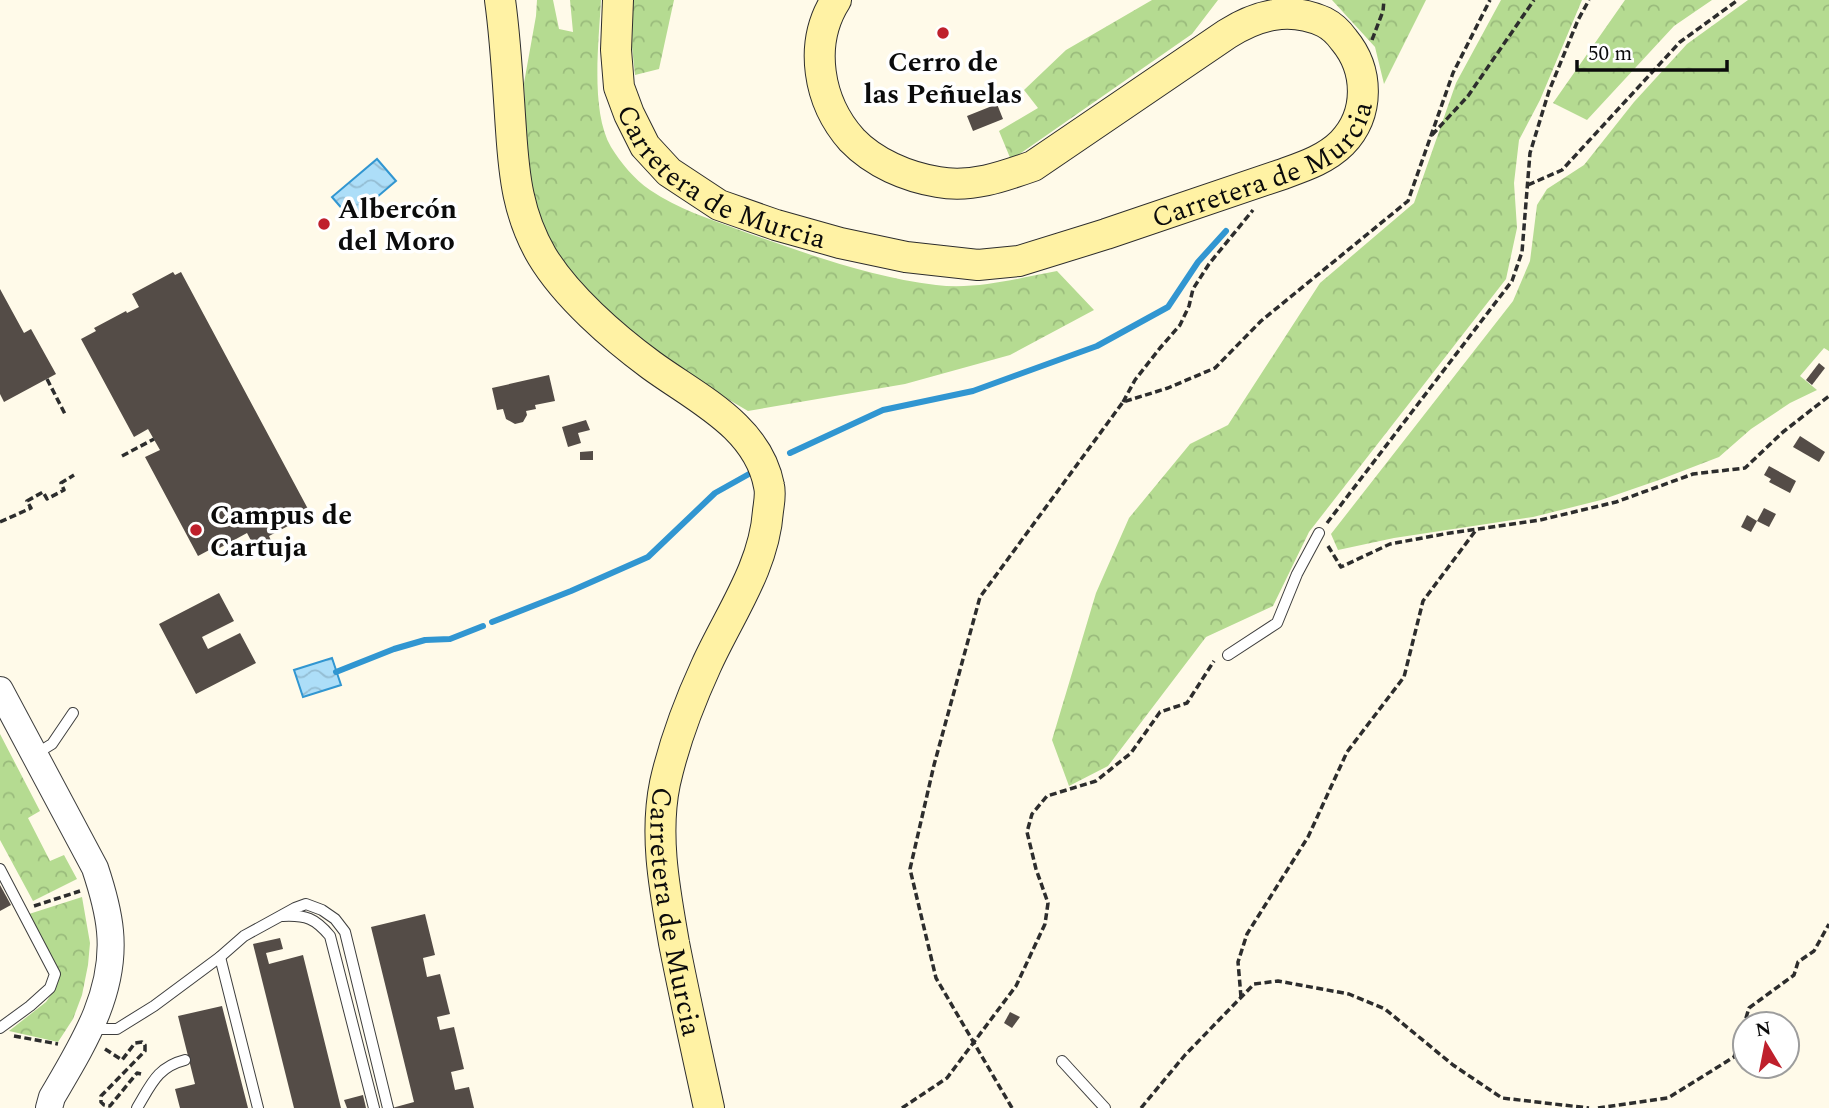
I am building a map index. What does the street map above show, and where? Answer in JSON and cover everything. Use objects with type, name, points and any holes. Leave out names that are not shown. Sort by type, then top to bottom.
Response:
[{"type":"main road","name":"Carretera de Murcia","points":[[500,0],[518,199],[527,228],[542,256],[557,280],[600,323],[650,364],[722,414],[743,434],[756,450],[770,489],[767,524],[758,563],[706,666],[674,749],[664,786],[660,823],[666,899],[709,1108]]},
{"type":"main road","name":"Carretera de Murcia","points":[[618,0],[615,50],[619,87],[645,146],[669,172],[719,205],[840,243],[906,257],[978,265],[1019,261],[1106,234],[1303,167],[1327,155],[1342,143],[1359,116],[1364,85],[1361,70],[1355,56],[1338,32],[1325,22],[1305,16],[1267,16],[1248,21],[1227,34],[1033,166],[996,180],[967,184],[940,183],[892,168],[853,140],[838,121],[827,97],[819,56],[821,33],[836,0]]},
{"type":"street","points":[[0,690],[95,868],[105,899],[110,933],[108,967],[97,1039],[52,1097],[49,1108]]},
{"type":"lane","points":[[1228,655],[1277,623],[1297,575],[1319,533]]},
{"type":"lane","points":[[34,755],[52,744],[73,713]]},
{"type":"lane","points":[[0,869],[55,974],[50,988],[0,1028]]},
{"type":"lane","points":[[97,1039],[154,1006],[244,936],[306,904],[335,919],[345,932],[388,1108]]},
{"type":"lane","points":[[283,916],[310,918],[320,924],[330,936],[374,1108]]},
{"type":"lane","points":[[220,957],[258,1108]]},
{"type":"lane","points":[[137,1108],[156,1077],[170,1063],[185,1060]]},
{"type":"lane","points":[[1062,1061],[1105,1108]]},
{"type":"path","points":[[1355,56],[1373,38],[1384,0]]},
{"type":"path","points":[[1123,402],[1168,388],[1215,368],[1261,321],[1408,201],[1453,73],[1490,0]]},
{"type":"path","points":[[1430,137],[1468,96],[1534,0]]},
{"type":"path","points":[[1589,0],[1549,91],[1530,153],[1522,252],[1512,281],[1319,533],[1341,567],[1390,544],[1541,520],[1616,502],[1693,474],[1745,468],[1783,432],[1829,396]]},
{"type":"path","points":[[1528,185],[1562,170],[1680,42],[1738,0]]},
{"type":"path","points":[[1010,1107],[936,978],[910,869],[934,765],[980,597],[1123,402],[1135,380],[1180,325],[1193,289],[1209,264],[1280,175]]},
{"type":"path","points":[[47,379],[66,416]]},
{"type":"path","points":[[122,456],[154,439]]},
{"type":"path","points":[[0,522],[31,508],[27,501],[43,492],[47,499],[64,490],[61,483],[74,475]]},
{"type":"path","points":[[1241,997],[1238,962],[1248,934],[1308,837],[1347,752],[1404,677],[1423,601],[1477,529]]},
{"type":"path","points":[[902,1108],[947,1078],[1016,986],[1045,924],[1048,903],[1027,832],[1032,814],[1047,796],[1096,781],[1131,753],[1160,712],[1186,703],[1217,657],[1228,655]]},
{"type":"path","points":[[22,910],[83,890]]},
{"type":"path","points":[[1598,1108],[1668,1098],[1734,1057],[1749,1008],[1794,975],[1798,962],[1814,951],[1829,923]]},
{"type":"path","points":[[1140,1108],[1185,1055],[1254,984],[1278,981],[1349,994],[1385,1009],[1453,1065],[1502,1098],[1589,1108]]},
{"type":"path","points":[[133,1034],[138,1042],[145,1045],[145,1051],[101,1096],[101,1102],[110,1106],[137,1073],[141,1074]]},
{"type":"path","points":[[13,1035],[63,1045]]},
{"type":"path","points":[[97,1039],[122,1060],[138,1042]]},
{"type":"green space","points":[[537,0],[553,0],[559,29],[573,32],[570,0],[601,0],[597,75],[604,132],[628,170],[644,186],[661,197],[706,218],[789,248],[862,270],[911,281],[967,286],[1057,271],[1094,310],[1010,355],[905,384],[748,411],[692,378],[622,328],[560,261],[531,198],[527,162],[524,83]]},
{"type":"green space","points":[[633,0],[674,0],[659,69],[635,75],[632,47]]},
{"type":"green space","points":[[1152,0],[1218,0],[1192,34],[1011,160],[999,131],[1038,108],[1024,90],[1066,50]]},
{"type":"green space","points":[[1332,0],[1426,0],[1384,84],[1375,47]]},
{"type":"green space","points":[[1501,0],[1582,0],[1540,100],[1519,140],[1514,183],[1517,228],[1506,279],[1309,532],[1273,606],[1206,637],[1108,766],[1069,786],[1052,740],[1096,593],[1129,518],[1190,444],[1228,425],[1320,283],[1414,203],[1456,83]]},
{"type":"green space","points":[[1625,0],[1712,0],[1674,26],[1587,120],[1553,103]]},
{"type":"green space","points":[[1748,0],[1829,0],[1829,351],[1824,348],[1800,376],[1817,390],[1790,403],[1751,429],[1719,457],[1601,500],[1533,517],[1394,538],[1338,550],[1331,534],[1513,301],[1530,261],[1537,205],[1547,189],[1584,165],[1634,102],[1687,44]]},
{"type":"green space","points":[[0,734],[40,811],[28,818],[50,861],[64,855],[77,879],[33,901],[0,840]]},
{"type":"green space","points":[[82,897],[90,943],[82,995],[73,1019],[58,1042],[9,1031],[46,1002],[55,989],[59,976],[29,914]]},
{"type":"water","points":[[377,159],[396,181],[351,219],[332,197]]},
{"type":"water","points":[[332,658],[341,685],[303,697],[294,670]]},
{"type":"building","points":[[997,104],[1003,119],[973,131],[967,116]]},
{"type":"building","points":[[173,272],[175,275],[181,272],[308,509],[302,512],[305,517],[269,536],[272,543],[257,552],[247,533],[214,551],[213,548],[198,556],[145,457],[160,450],[148,429],[134,437],[81,339],[96,331],[94,328],[139,307],[132,294]]},
{"type":"building","points":[[0,289],[24,333],[31,329],[56,374],[4,402],[0,394]]},
{"type":"building","points":[[1819,363],[1825,368],[1812,385],[1806,380]]},
{"type":"building","points":[[549,375],[555,401],[535,405],[536,409],[526,411],[523,422],[515,424],[506,419],[503,409],[497,410],[492,388]]},
{"type":"building","points":[[586,420],[590,430],[578,433],[581,443],[568,447],[562,427]]},
{"type":"building","points":[[1800,436],[1825,452],[1819,462],[1793,447]]},
{"type":"building","points":[[593,451],[593,460],[580,460],[580,452]]},
{"type":"building","points":[[1769,466],[1796,481],[1790,493],[1769,482],[1771,479],[1764,475]]},
{"type":"building","points":[[1764,508],[1776,514],[1769,527],[1757,521]]},
{"type":"building","points":[[1747,515],[1757,521],[1751,532],[1741,527]]},
{"type":"building","points":[[219,593],[234,621],[202,637],[208,649],[240,633],[256,663],[196,694],[159,624]]},
{"type":"building","points":[[0,885],[11,905],[0,911]]},
{"type":"building","points":[[425,914],[435,955],[423,958],[427,977],[440,974],[450,1014],[437,1017],[440,1030],[454,1027],[464,1069],[451,1072],[455,1090],[469,1087],[474,1108],[392,1108],[414,1102],[371,927]]},
{"type":"building","points":[[280,938],[283,949],[266,953],[269,964],[303,955],[341,1108],[294,1108],[253,944]]},
{"type":"building","points":[[222,1006],[248,1108],[180,1108],[175,1089],[195,1084],[178,1016]]},
{"type":"building","points":[[1010,1012],[1020,1017],[1012,1028],[1004,1023]]},
{"type":"building","points":[[363,1095],[366,1108],[347,1108],[344,1100]]},
{"type":"waterway","points":[[790,453],[883,410],[973,391],[1097,346],[1168,307],[1198,262],[1226,231]]},
{"type":"waterway","points":[[492,622],[648,557],[715,493],[749,474]]},
{"type":"waterway","points":[[336,672],[394,649],[425,640],[450,639],[483,626]]},
{"type":"place","name":"Cerro de las Peñuelas","points":[[943,33]]},
{"type":"place","name":"Albercón del Moro","points":[[324,224]]},
{"type":"place","name":"Campus de Cartuja","points":[[196,530]]}]
